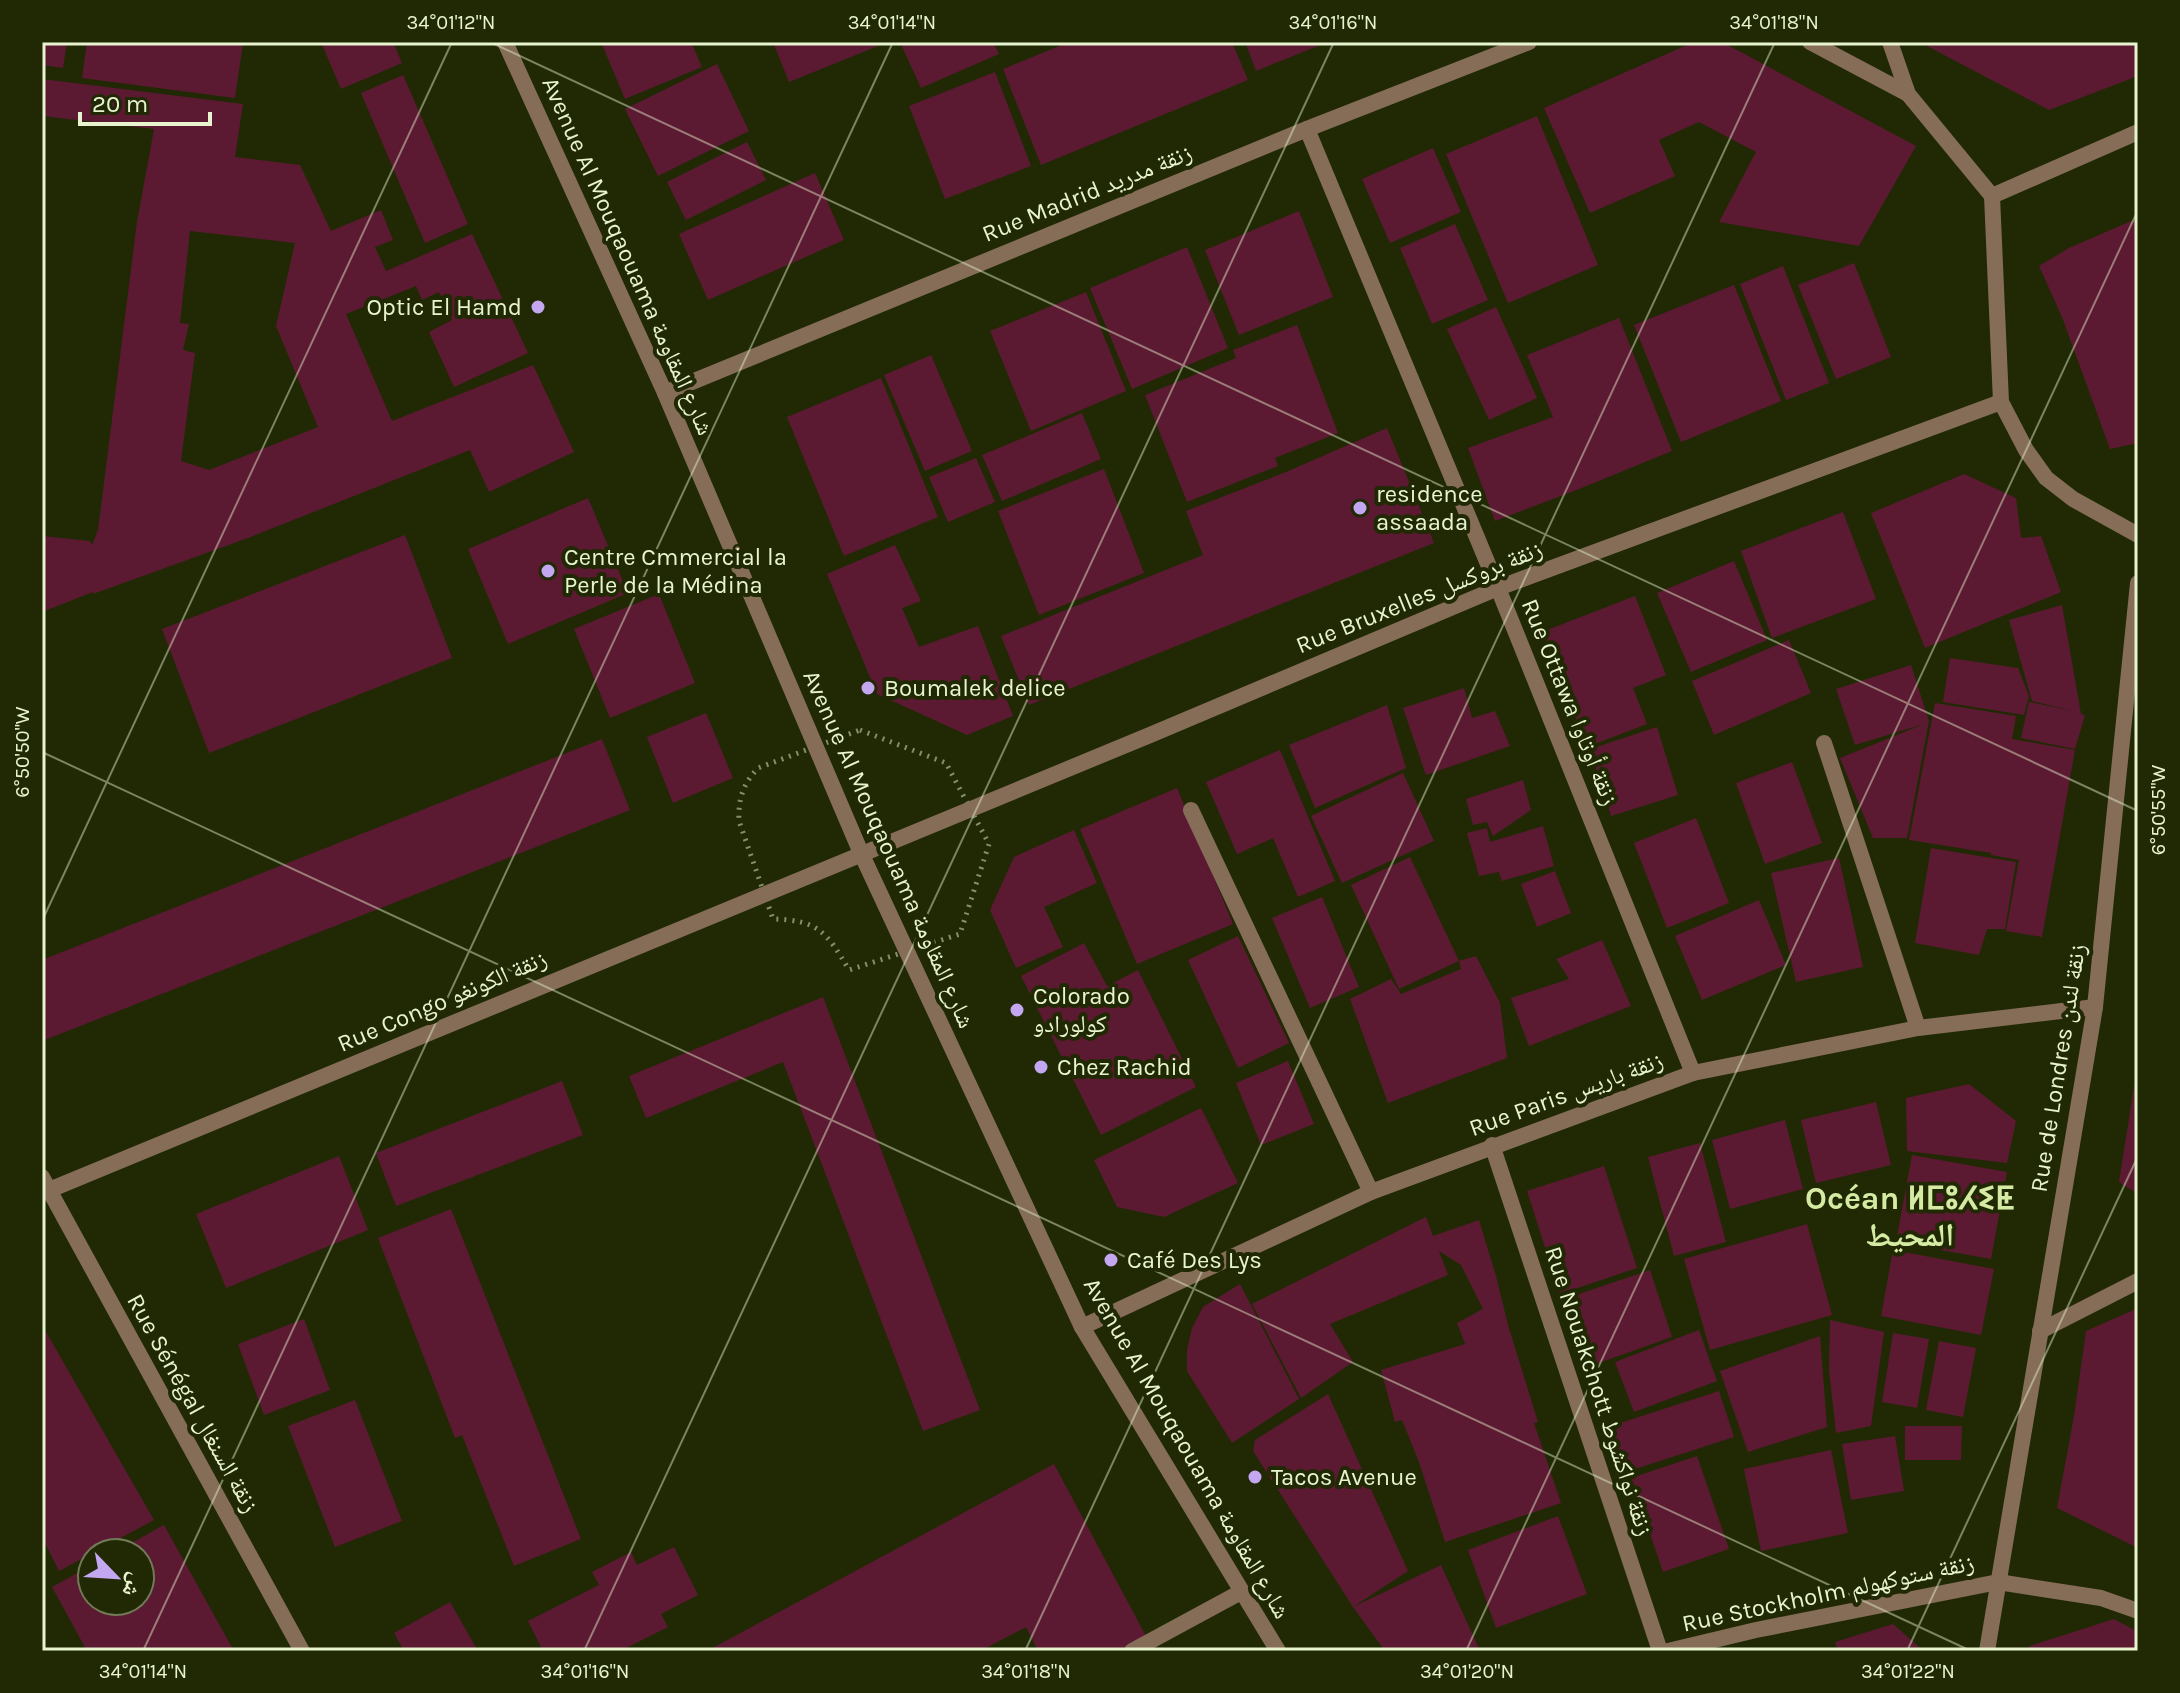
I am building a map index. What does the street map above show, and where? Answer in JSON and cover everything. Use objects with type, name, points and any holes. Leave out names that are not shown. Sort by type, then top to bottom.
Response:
[{"type":"street","name":"Avenue Al Mouqaouama شارع المقاومة","points":[[505,42],[665,393],[861,853],[1082,1327],[1278,1651]]},
{"type":"street","name":"Rue Madrid زنقة مدريد","points":[[665,393],[1307,129],[1529,42]]},
{"type":"street","points":[[1810,42],[1908,94]]},
{"type":"street","points":[[1890,42],[1908,94],[1992,196],[2001,402],[2026,450],[2046,478],[2073,499],[2138,535]]},
{"type":"street","name":"Rue Ottawa زنقة أوتاوا","points":[[1307,129],[1498,588],[1693,1073]]},
{"type":"street","points":[[1992,196],[2138,132]]},
{"type":"street","name":"Rue Bruxelles زنقة بروكسل","points":[[861,853],[1498,588],[2001,402]]},
{"type":"street","name":"Rue de Londres زنقة لندن","points":[[1987,1651],[2095,1007],[2138,583]]},
{"type":"street","points":[[1824,743],[1918,1028]]},
{"type":"street","points":[[1191,810],[1371,1192]]},
{"type":"street","name":"Rue Congo زنقة الكونغو","points":[[44,1187],[861,853]]},
{"type":"street","name":"Rue Paris زنقة باريس","points":[[1082,1327],[1371,1192],[1693,1073],[1918,1028],[2095,1007]]},
{"type":"street","name":"Rue Nouakchott زنقة نواكشوط","points":[[1492,1145],[1660,1651]]},
{"type":"street","name":"Rue Sénégal زنقة السنغال","points":[[44,1187],[302,1651]]},
{"type":"street","points":[[2040,1331],[2138,1281]]},
{"type":"street","points":[[1998,1582],[2101,1598],[2138,1611]]},
{"type":"street","name":"Rue Stockholm زنقة ستوكهولم","points":[[1668,1651],[1756,1630],[1998,1582]]},
{"type":"street","points":[[1132,1651],[1241,1592]]},
{"type":"building","points":[[42,42],[67,42],[63,68],[42,65]]},
{"type":"building","points":[[87,42],[243,43],[235,98],[82,78]]},
{"type":"building","points":[[321,42],[393,42],[402,63],[341,89]]},
{"type":"building","points":[[601,42],[691,42],[702,67],[625,99]]},
{"type":"building","points":[[773,42],[888,42],[789,82]]},
{"type":"building","points":[[900,42],[993,42],[999,54],[921,88]]},
{"type":"building","points":[[1069,42],[1232,42],[1248,80],[1041,165],[1003,69]]},
{"type":"building","points":[[1245,42],[1328,42],[1256,71]]},
{"type":"building","points":[[1694,42],[1722,42],[1916,146],[1859,246],[1719,222],[1756,152],[1699,122],[1659,140],[1675,176],[1590,213],[1544,108]]},
{"type":"building","points":[[1926,42],[2138,42],[2138,76],[2049,110],[1927,46]]},
{"type":"building","points":[[717,64],[749,131],[658,176],[625,109]]},
{"type":"building","points":[[995,72],[1031,166],[945,199],[909,106]]},
{"type":"building","points":[[403,75],[468,224],[425,243],[361,93]]},
{"type":"building","points":[[42,79],[243,104],[235,157],[300,165],[331,231],[381,210],[393,240],[375,247],[386,271],[472,234],[528,353],[454,387],[429,332],[452,320],[439,292],[422,300],[416,286],[346,314],[392,421],[533,365],[574,452],[489,492],[470,450],[248,538],[42,612],[42,536],[90,541],[92,545],[98,530],[137,222],[154,129],[42,116]],"holes":[[[190,231],[295,243],[276,326],[318,427],[209,470],[181,461],[195,353],[183,350],[189,324],[180,323]]]},
{"type":"building","points":[[1537,116],[1598,265],[1508,303],[1446,154]]},
{"type":"building","points":[[747,142],[766,180],[686,220],[667,182]]},
{"type":"building","points":[[1433,148],[1461,212],[1390,243],[1362,179]]},
{"type":"building","points":[[815,173],[844,240],[708,300],[679,234]]},
{"type":"building","points":[[1299,211],[1333,297],[1239,335],[1205,250]]},
{"type":"building","points":[[2138,218],[2138,443],[2110,449],[2062,317],[2039,266],[2069,248]]},
{"type":"building","points":[[1455,224],[1488,300],[1432,324],[1400,248]]},
{"type":"building","points":[[1187,247],[1228,348],[1132,389],[1090,288]]},
{"type":"building","points":[[1854,263],[1891,357],[1836,379],[1798,285]]},
{"type":"building","points":[[1783,266],[1829,383],[1786,400],[1740,284]]},
{"type":"building","points":[[1734,285],[1781,401],[1681,442],[1634,325]]},
{"type":"building","points":[[1086,292],[1126,391],[1031,431],[990,331]]},
{"type":"building","points":[[1496,307],[1537,398],[1489,420],[1447,329]]},
{"type":"building","points":[[1619,318],[1672,451],[1495,521],[1468,448],[1553,417],[1527,355]]},
{"type":"building","points":[[1297,325],[1338,433],[1275,458],[1278,466],[1187,502],[1145,395],[1236,358],[1233,350]]},
{"type":"building","points":[[931,355],[972,451],[925,471],[884,375]]},
{"type":"building","points":[[881,378],[938,517],[844,556],[787,417]]},
{"type":"building","points":[[1082,413],[1101,459],[1002,501],[982,455]]},
{"type":"building","points":[[1387,428],[1434,543],[1029,705],[1001,636],[1203,555],[1186,511]]},
{"type":"building","points":[[976,458],[995,502],[948,522],[929,477]]},
{"type":"building","points":[[1104,469],[1144,573],[1039,615],[998,511]]},
{"type":"building","points":[[1964,474],[2016,498],[2021,538],[2041,536],[2061,592],[1925,648],[1871,513]]},
{"type":"building","name":"Centre Cmmercial la Perle de la Médina","points":[[588,498],[628,593],[508,644],[468,549]]},
{"type":"building","points":[[1843,512],[1876,599],[1772,638],[1741,551]]},
{"type":"building","points":[[405,535],[452,658],[209,753],[162,629]]},
{"type":"building","points":[[895,545],[921,601],[902,608],[919,647],[978,626],[1013,716],[967,735],[877,694],[827,574]]},
{"type":"building","points":[[1734,561],[1767,640],[1691,672],[1657,593]]},
{"type":"building","points":[[659,594],[695,683],[610,718],[574,629]]},
{"type":"building","points":[[1635,596],[1666,675],[1633,688],[1647,724],[1587,747],[1542,632]]},
{"type":"building","points":[[2062,605],[2081,714],[2085,715],[2075,749],[2021,738],[2029,702],[2073,711],[2032,701],[2009,620]]},
{"type":"building","points":[[1789,640],[1811,693],[1714,735],[1692,681]]},
{"type":"building","points":[[1950,658],[2018,668],[2029,696],[2024,715],[1943,702]]},
{"type":"building","points":[[1911,665],[1929,721],[1907,838],[1873,838],[1840,758],[1924,724],[1855,745],[1836,689]]},
{"type":"building","points":[[1464,688],[1472,718],[1495,711],[1510,746],[1426,775],[1403,708]]},
{"type":"building","points":[[1935,703],[2016,716],[2012,739],[2075,750],[2042,937],[2006,931],[2019,860],[1909,840]]},
{"type":"building","points":[[1387,705],[1406,768],[1315,808],[1289,745]]},
{"type":"building","points":[[706,713],[733,778],[673,803],[647,737]]},
{"type":"building","points":[[1657,727],[1678,795],[1611,816],[1590,749]]},
{"type":"building","points":[[602,739],[630,810],[42,1041],[42,960]]},
{"type":"building","points":[[1280,750],[1335,881],[1298,897],[1273,838],[1237,854],[1206,782]]},
{"type":"building","points":[[1792,762],[1822,843],[1765,864],[1736,783]]},
{"type":"building","points":[[1403,773],[1434,841],[1342,883],[1311,816]]},
{"type":"building","points":[[1523,780],[1531,810],[1493,836],[1487,822],[1473,825],[1466,799]]},
{"type":"building","points":[[1177,788],[1233,924],[1137,964],[1080,829]]},
{"type":"building","points":[[1696,818],[1729,903],[1667,928],[1634,843]]},
{"type":"building","points":[[1543,826],[1554,866],[1502,881],[1499,872],[1479,876],[1467,833],[1487,828],[1490,842]]},
{"type":"building","points":[[1074,830],[1097,883],[1044,907],[1063,947],[1016,968],[990,910],[1014,857]]},
{"type":"building","points":[[1931,848],[2016,862],[2005,929],[1987,929],[1979,955],[1915,943]]},
{"type":"building","points":[[1410,857],[1459,961],[1399,989],[1351,885]]},
{"type":"building","points":[[1839,858],[1863,967],[1796,982],[1771,873]]},
{"type":"building","points":[[1555,871],[1571,913],[1537,927],[1521,884]]},
{"type":"building","points":[[1322,897],[1359,987],[1310,1008],[1272,918]]},
{"type":"building","points":[[1759,900],[1786,965],[1702,1000],[1675,936]]},
{"type":"building","points":[[1238,936],[1289,1043],[1238,1068],[1188,960]]},
{"type":"building","points":[[1602,940],[1631,1006],[1529,1046],[1511,998],[1569,979],[1556,959]]},
{"type":"building","points":[[1084,943],[1107,986],[1138,970],[1196,1087],[1101,1135],[1021,976]]},
{"type":"building","points":[[1476,956],[1500,1003],[1507,1058],[1388,1103],[1350,999],[1391,979],[1401,994],[1461,969],[1459,961]]},
{"type":"building","points":[[823,997],[980,1410],[923,1431],[783,1062],[646,1118],[629,1076]]},
{"type":"building","points":[[1288,1061],[1314,1124],[1261,1145],[1236,1083]]},
{"type":"building","points":[[2135,1080],[2138,1080],[2138,1194],[2119,1182]]},
{"type":"building","points":[[562,1081],[583,1135],[396,1206],[376,1153]]},
{"type":"building","points":[[1969,1084],[2016,1121],[2007,1163],[1907,1151],[1906,1098]]},
{"type":"building","points":[[1876,1102],[1891,1165],[1816,1183],[1801,1120]]},
{"type":"building","points":[[1201,1108],[1238,1183],[1164,1217],[1117,1207],[1094,1160]]},
{"type":"building","points":[[1785,1120],[1803,1189],[1730,1209],[1712,1140]]},
{"type":"building","points":[[1700,1143],[1726,1242],[1674,1256],[1648,1157]]},
{"type":"building","points":[[1912,1155],[2007,1172],[1991,1259],[1896,1242]]},
{"type":"building","points":[[339,1156],[368,1230],[226,1288],[196,1214]]},
{"type":"building","points":[[1604,1166],[1637,1268],[1560,1294],[1527,1191]]},
{"type":"building","points":[[451,1209],[581,1539],[514,1566],[462,1435],[455,1438],[378,1238]]},
{"type":"building","points":[[1426,1217],[1433,1236],[1479,1220],[1538,1422],[1534,1423],[1561,1503],[1445,1542],[1402,1420],[1395,1422],[1381,1370],[1465,1344],[1457,1323],[1483,1309],[1461,1265],[1439,1251],[1448,1275],[1330,1324],[1353,1362],[1301,1398],[1252,1304]]},
{"type":"building","points":[[1807,1224],[1832,1315],[1710,1350],[1684,1259]]},
{"type":"building","points":[[1893,1250],[1994,1269],[1981,1335],[1881,1316]]},
{"type":"building","points":[[1650,1270],[1672,1337],[1596,1364],[1573,1296]]},
{"type":"building","points":[[1240,1284],[1299,1399],[1232,1443],[1187,1371],[1187,1350],[1192,1328],[1203,1307]]},
{"type":"building","points":[[2138,1308],[2138,1548],[2057,1508],[2086,1331]]},
{"type":"building","points":[[304,1319],[330,1390],[264,1415],[238,1344]]},
{"type":"building","points":[[1830,1320],[1884,1332],[1871,1426],[1836,1433],[1829,1370]]},
{"type":"building","points":[[42,1325],[154,1520],[122,1537],[76,1537],[76,1562],[59,1571],[42,1537]]},
{"type":"building","points":[[1699,1330],[1717,1381],[1634,1412],[1615,1362]]},
{"type":"building","points":[[1893,1333],[1929,1339],[1917,1408],[1882,1402]]},
{"type":"building","points":[[1820,1336],[1827,1427],[1748,1452],[1720,1371]]},
{"type":"building","points":[[1939,1341],[1976,1348],[1963,1417],[1926,1410]]},
{"type":"building","points":[[1719,1391],[1734,1437],[1626,1472],[1611,1426]]},
{"type":"building","points":[[1328,1394],[1408,1571],[1353,1607],[1253,1451],[1255,1440]]},
{"type":"building","points":[[355,1400],[402,1521],[335,1547],[288,1426]]},
{"type":"building","points":[[1905,1426],[1962,1426],[1961,1460],[1905,1460]]},
{"type":"building","points":[[1895,1436],[1904,1491],[1851,1500],[1842,1444]]},
{"type":"building","points":[[1831,1450],[1848,1533],[1761,1551],[1744,1469]]},
{"type":"building","points":[[1697,1456],[1729,1549],[1663,1572],[1631,1478]]},
{"type":"building","points":[[1054,1464],[1154,1651],[1038,1651],[1026,1627],[980,1651],[707,1651]]},
{"type":"building","points":[[1558,1516],[1587,1594],[1496,1628],[1468,1550]]},
{"type":"building","points":[[164,1525],[234,1651],[87,1651],[52,1587],[76,1574],[76,1617],[156,1617],[156,1537],[142,1537]]},
{"type":"building","points":[[674,1547],[698,1595],[661,1614],[668,1627],[620,1651],[543,1651],[528,1621],[599,1585],[592,1572],[631,1552],[637,1565]]},
{"type":"building","points":[[1441,1565],[1480,1651],[1385,1651],[1353,1607]]},
{"type":"building","points":[[450,1602],[478,1651],[404,1651],[394,1633]]},
{"type":"building","points":[[2114,1619],[2138,1632],[2138,1651],[2028,1651],[2030,1646]]},
{"type":"building","points":[[1893,1624],[1919,1647],[1919,1651],[1838,1651],[1835,1642]]},
{"type":"place","name":"Optic El Hamd","points":[[538,307]]},
{"type":"place","name":"residence assaada","points":[[1360,508]]},
{"type":"place","name":"Centre Cmmercial la Perle de la Médina","points":[[548,571]]},
{"type":"place","name":"Boumalek delice","points":[[868,688]]},
{"type":"place","name":"Colorado كولورادو","points":[[1017,1010]]},
{"type":"place","name":"Chez Rachid","points":[[1041,1067]]},
{"type":"place","name":"Café Des Lys","points":[[1111,1260]]},
{"type":"place","name":"Tacos Avenue","points":[[1255,1477]]},
{"type":"district","name":"Océan ⵍⵎⵓⵃⵉⵟ المحيط","points":[[1910,1216]]}]
